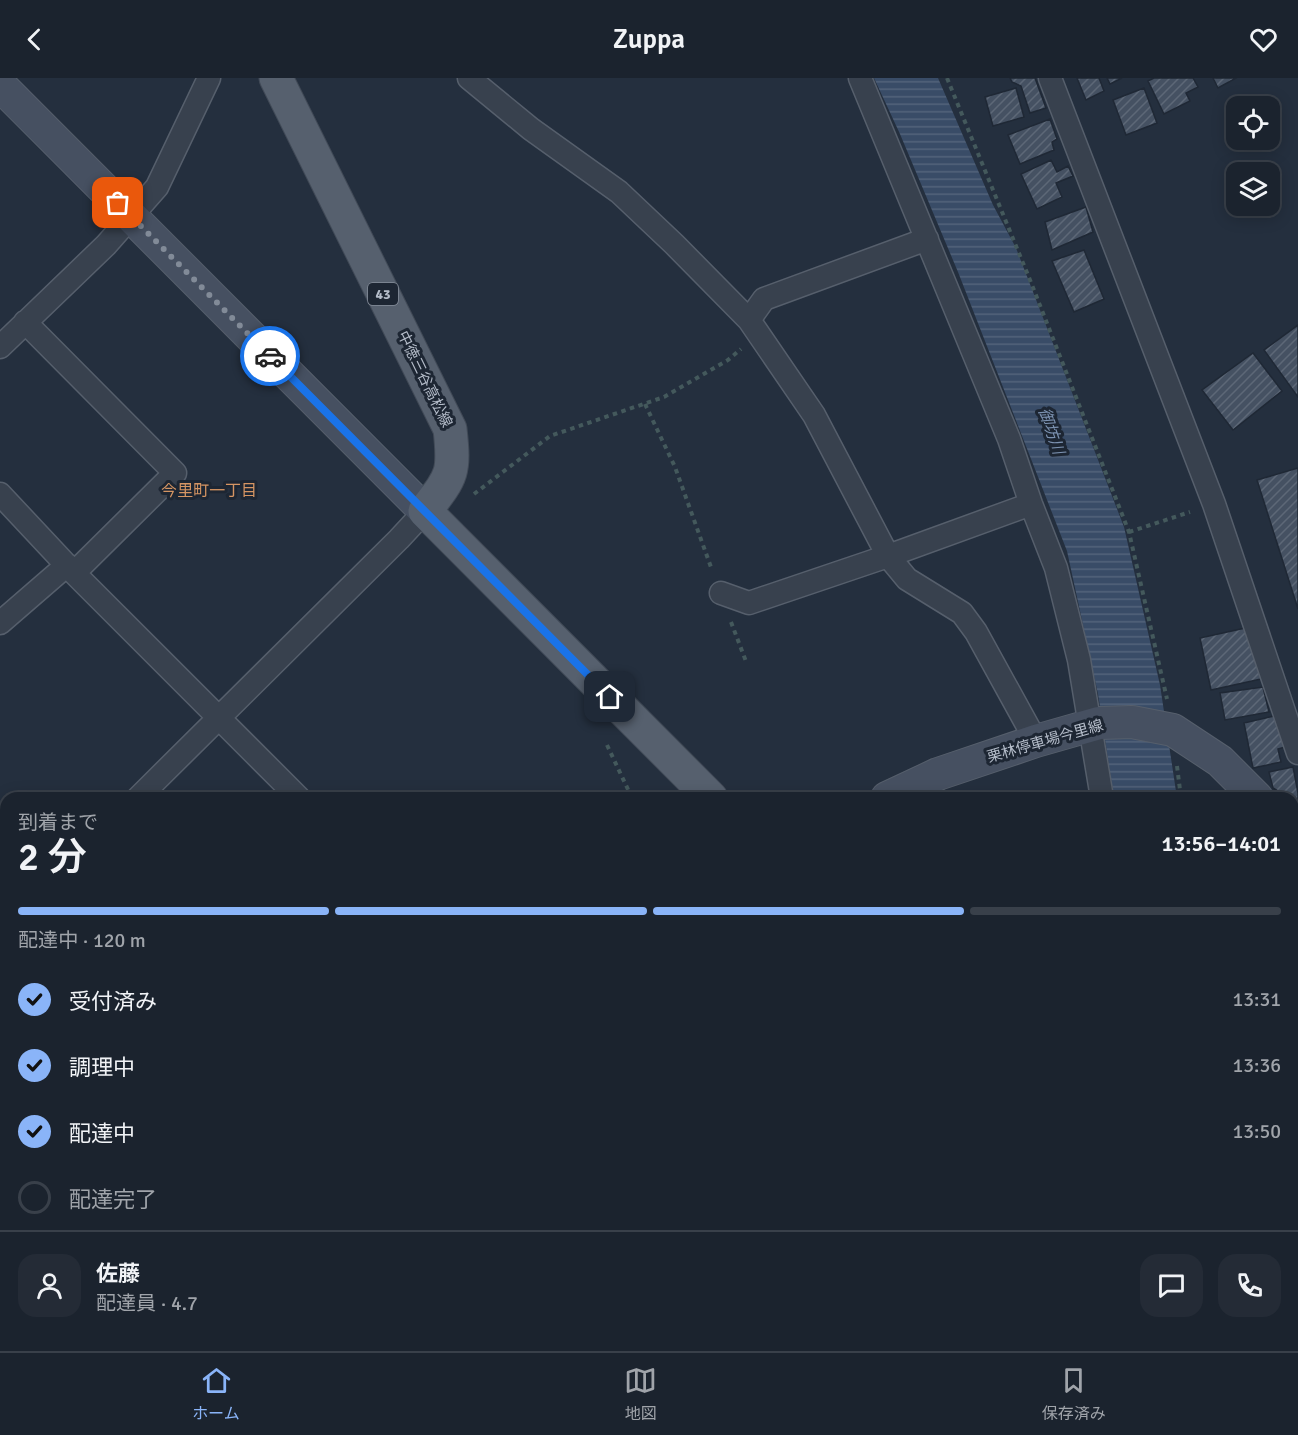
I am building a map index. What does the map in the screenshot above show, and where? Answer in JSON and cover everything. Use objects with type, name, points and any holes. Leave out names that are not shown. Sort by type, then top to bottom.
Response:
[{"type":"main road","name":"中徳三谷高松線","points":[[276,78],[450,429],[454,461],[447,482],[425,510]]},
{"type":"main road","points":[[425,510],[705,792]]},
{"type":"street","points":[[0,347],[132,218],[157,187],[209,78]]},
{"type":"street","points":[[469,78],[531,129],[619,192],[674,243],[754,327],[814,415],[888,556],[907,579],[962,613],[976,632],[1036,741]]},
{"type":"street","points":[[860,78],[1009,439],[1056,568],[1094,724],[1101,792]]},
{"type":"street","points":[[1050,78],[1214,504],[1298,753]]},
{"type":"street","points":[[0,86],[425,510],[399,539],[144,792]]},
{"type":"street","points":[[754,327],[764,299],[927,239]]},
{"type":"street","points":[[0,623],[70,569],[175,473],[25,322]]},
{"type":"street","points":[[0,494],[70,569],[293,792]]},
{"type":"street","points":[[721,592],[749,603],[1031,504]]},
{"type":"street","name":"栗林停車場今里線","points":[[900,792],[938,774],[1036,741],[1094,724],[1132,722],[1168,729],[1220,761],[1251,792]]},
{"type":"path","points":[[947,78],[1130,532],[1180,792]]},
{"type":"path","points":[[466,500],[550,436],[664,397],[728,360],[754,327]]},
{"type":"path","points":[[645,404],[675,467],[747,664]]},
{"type":"path","points":[[1130,532],[1214,504]]},
{"type":"path","points":[[607,745],[629,792]]},
{"type":"water","name":"御坊川","points":[[874,78],[938,78],[993,205],[1016,248],[1124,527],[1160,685],[1176,792],[1113,792],[1098,694],[1067,551],[958,272]]},
{"type":"building","points":[[1010,78],[1035,78],[1046,108],[1030,113],[1021,86],[1012,82]]},
{"type":"building","points":[[1077,78],[1099,78],[1104,91],[1086,100]]},
{"type":"building","points":[[1107,78],[1122,78],[1110,84]]},
{"type":"building","points":[[1154,78],[1193,78],[1198,87],[1186,93],[1190,101],[1164,114],[1148,81]]},
{"type":"building","points":[[1213,78],[1236,78],[1218,88]]},
{"type":"building","points":[[1016,88],[1024,117],[993,126],[985,97]]},
{"type":"building","points":[[1144,88],[1157,123],[1126,135],[1113,100]]},
{"type":"building","points":[[1050,119],[1057,139],[1052,142],[1054,150],[1020,164],[1008,135]]},
{"type":"building","points":[[1051,160],[1057,172],[1068,166],[1073,176],[1056,183],[1062,197],[1037,209],[1021,174]]},
{"type":"building","points":[[1086,207],[1093,232],[1052,250],[1045,222]]},
{"type":"building","points":[[1084,250],[1104,299],[1074,312],[1052,261]]},
{"type":"building","points":[[1298,325],[1298,397],[1264,350]]},
{"type":"building","points":[[1253,353],[1282,391],[1233,430],[1202,390]]},
{"type":"building","points":[[1298,468],[1298,609],[1257,480]]},
{"type":"building","points":[[1250,627],[1261,679],[1211,690],[1200,638]]},
{"type":"building","points":[[1263,687],[1269,712],[1225,720],[1220,693]]},
{"type":"building","points":[[1278,715],[1285,747],[1278,749],[1281,762],[1253,768],[1244,723]]},
{"type":"building","points":[[1293,767],[1298,792],[1279,792],[1273,788],[1269,772]]},
{"type":"way so far","points":[[118,203],[270,356]]},
{"type":"district","name":"今里町一丁目","points":[[209,491]]},
{"type":"route","points":[[270,356],[610,697]]}]
